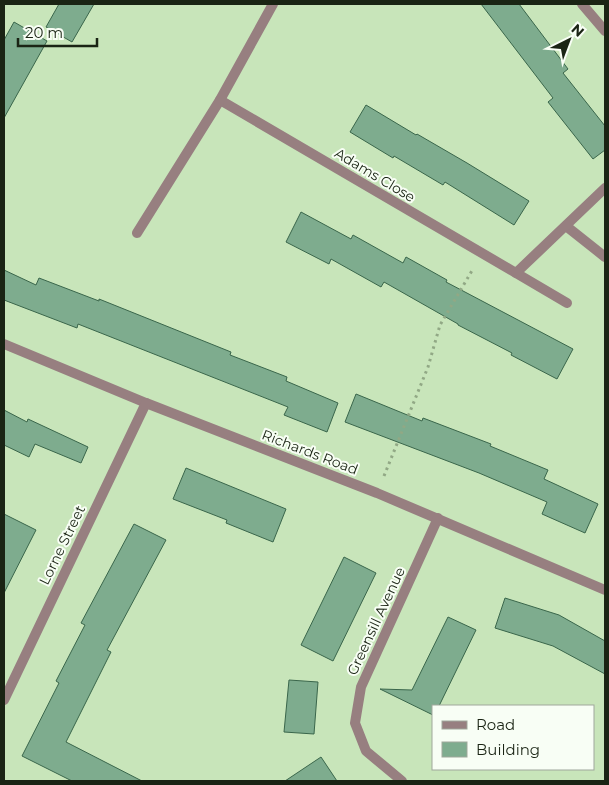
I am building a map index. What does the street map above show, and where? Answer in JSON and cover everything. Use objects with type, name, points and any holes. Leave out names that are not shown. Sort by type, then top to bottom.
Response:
[{"type":"street","points":[[137,233],[220,100],[273,4]]},
{"type":"street","points":[[582,4],[605,31]]},
{"type":"street","name":"Adams Close","points":[[220,100],[567,303]]},
{"type":"street","points":[[516,273],[605,188]]},
{"type":"street","points":[[566,226],[605,256]]},
{"type":"street","name":"Richards Road","points":[[4,344],[146,403],[377,493],[605,590]]},
{"type":"street","name":"Lorne Street","points":[[4,700],[146,403]]},
{"type":"street","name":"Greensill Avenue","points":[[402,781],[366,751],[355,723],[361,687],[438,518]]},
{"type":"path","points":[[377,493],[428,366],[440,325],[482,254]]},
{"type":"building","points":[[59,4],[94,4],[72,42],[46,27]]},
{"type":"building","points":[[481,4],[519,4],[568,69],[563,73],[605,126],[605,150],[593,159],[548,102],[553,98]]},
{"type":"building","points":[[14,22],[47,41],[4,118],[4,40]]},
{"type":"building","points":[[366,105],[529,201],[514,225],[445,182],[443,185],[350,132]]},
{"type":"building","points":[[301,212],[351,239],[353,235],[403,263],[406,257],[447,280],[446,282],[573,349],[557,379],[511,355],[512,353],[458,325],[384,282],[381,287],[331,259],[329,264],[286,242]]},
{"type":"building","points":[[4,270],[36,285],[39,278],[99,301],[99,299],[231,352],[230,355],[287,377],[286,381],[338,403],[327,432],[284,415],[288,407],[78,324],[77,328],[4,300]]},
{"type":"building","points":[[356,394],[422,421],[423,418],[491,444],[490,446],[548,470],[544,479],[598,504],[585,533],[542,514],[547,502],[479,473],[345,422]]},
{"type":"building","points":[[4,410],[27,422],[28,419],[88,447],[81,463],[35,444],[29,457],[4,445]]},
{"type":"building","points":[[186,468],[286,509],[273,542],[226,523],[227,520],[173,499]]},
{"type":"building","points":[[4,514],[36,530],[4,593]]},
{"type":"building","points":[[134,524],[166,540],[107,650],[111,652],[66,742],[142,781],[72,781],[22,756],[59,683],[56,681],[85,625],[81,623]]},
{"type":"building","points":[[344,557],[376,573],[333,661],[301,645]]},
{"type":"building","points":[[505,598],[559,615],[605,641],[605,674],[553,646],[495,628]]},
{"type":"building","points":[[448,617],[476,630],[439,705],[432,705],[432,715],[380,689],[412,690]]},
{"type":"building","points":[[289,680],[318,682],[314,734],[284,732]]},
{"type":"building","points":[[321,757],[337,781],[285,781]]}]
